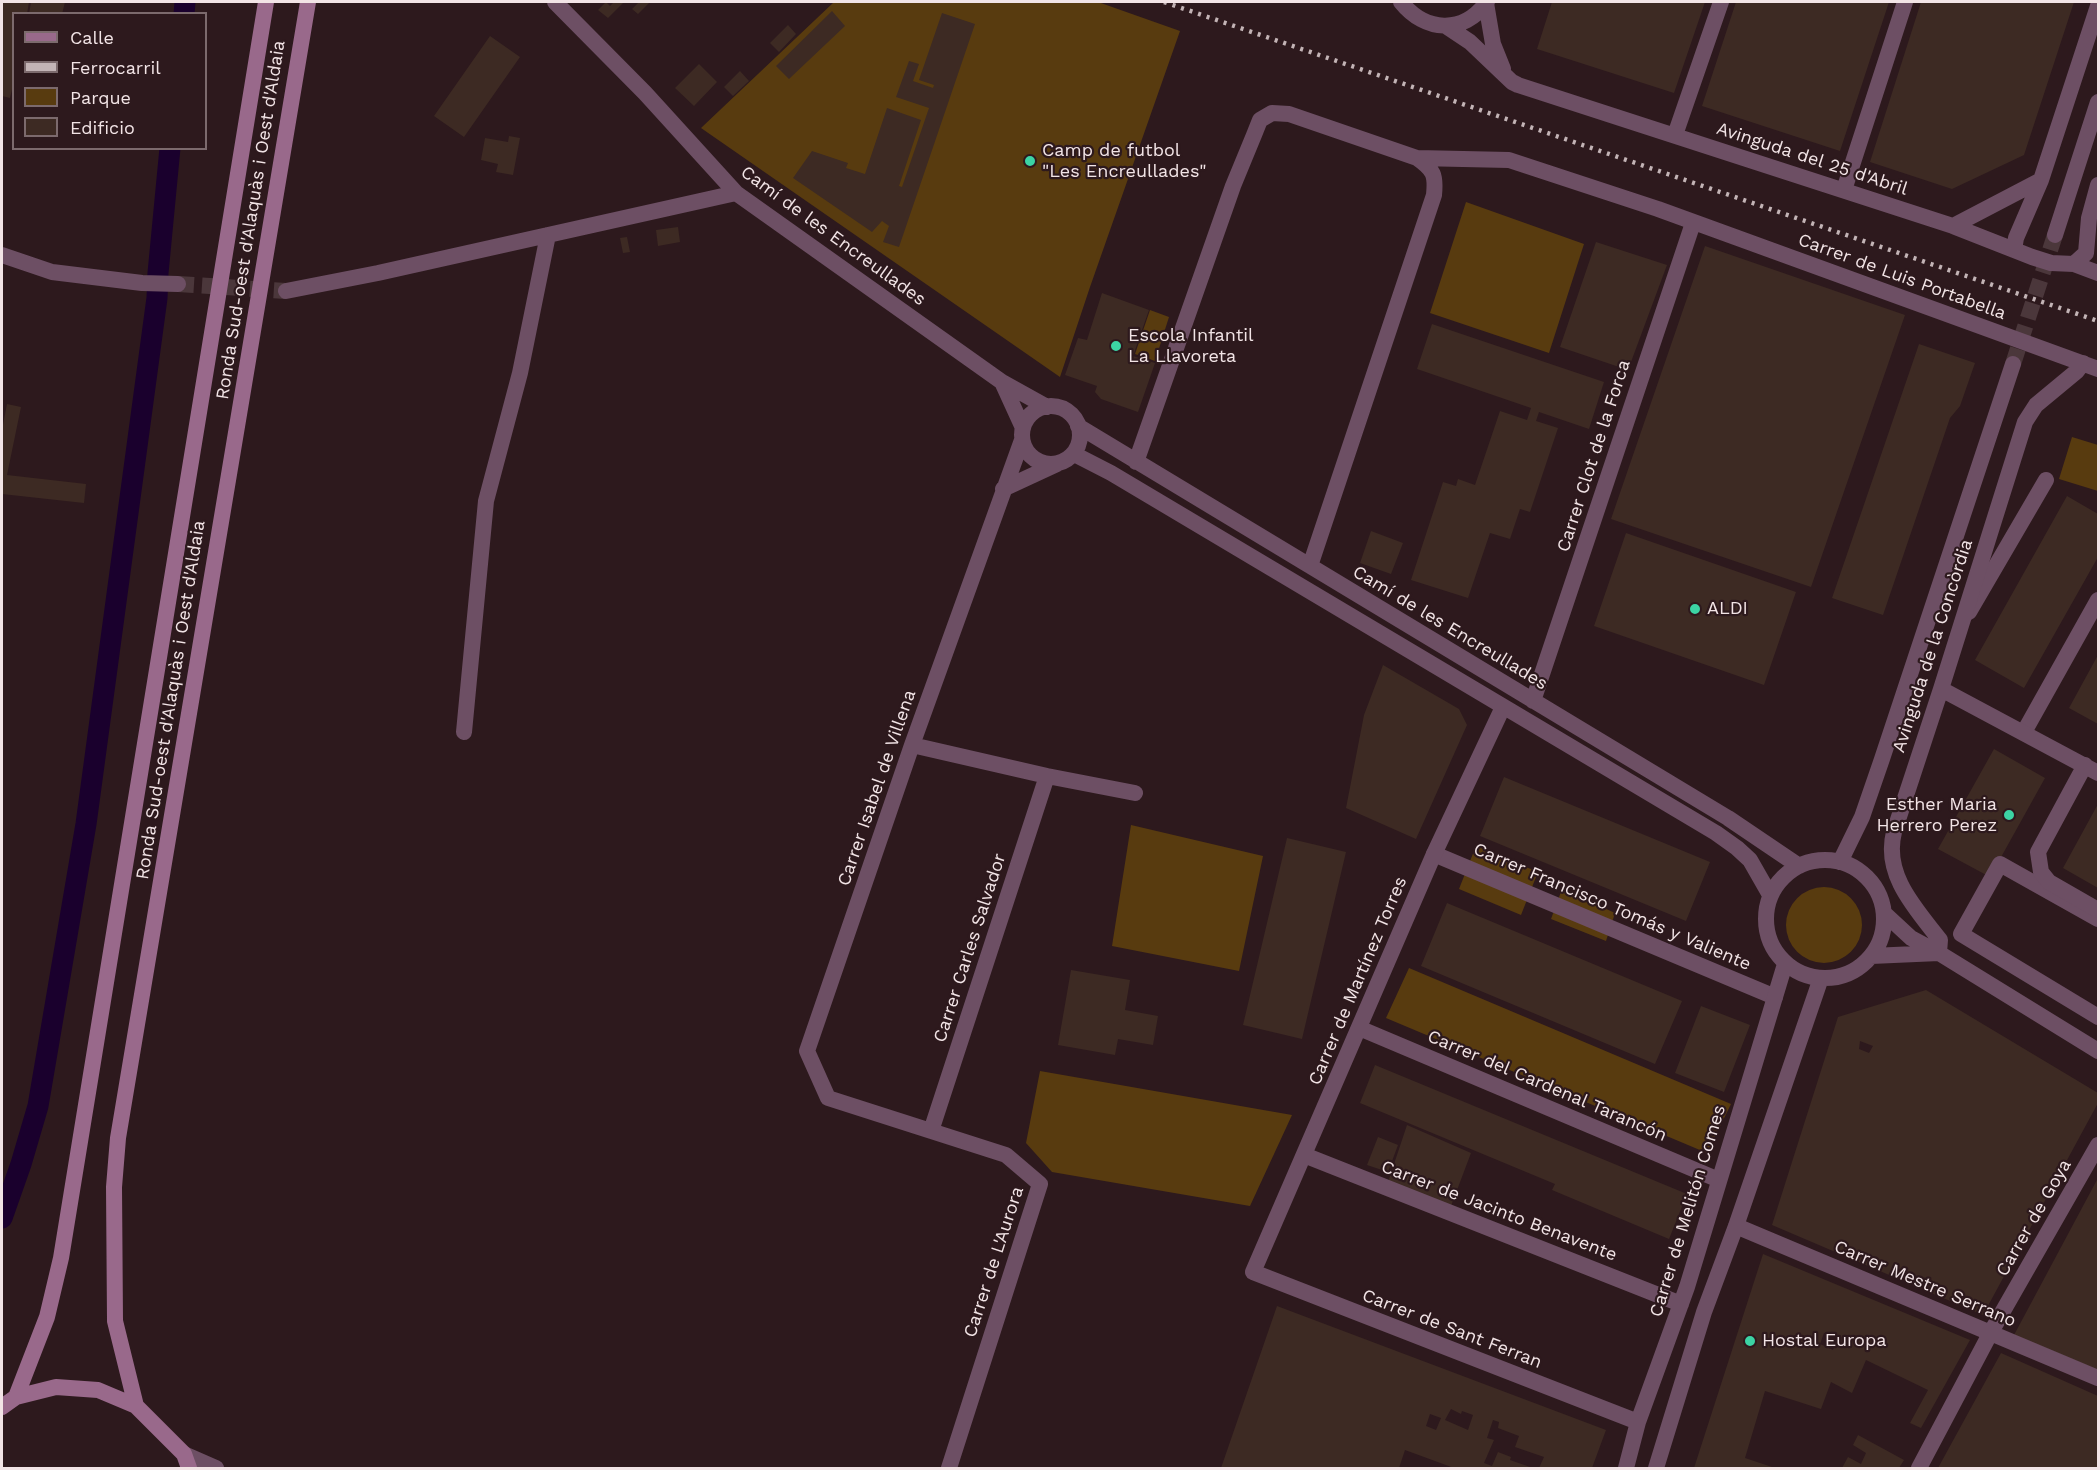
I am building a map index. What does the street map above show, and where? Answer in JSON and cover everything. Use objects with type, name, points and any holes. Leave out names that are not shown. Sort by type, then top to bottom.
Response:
[{"type":"main road","name":"Ronda Sud-oest d'Alaquàs i Oest d'Aldaia","points":[[16,1397],[47,1317],[62,1258],[267,2]]},
{"type":"main road","name":"Ronda Sud-oest d'Alaquàs i Oest d'Aldaia","points":[[136,1406],[115,1321],[114,1186],[118,1138],[308,2]]},
{"type":"main road","points":[[2,1407],[16,1397],[56,1387],[98,1390],[136,1406],[186,1461]]},
{"type":"street","name":"Camí de les Encreullades","points":[[555,2],[645,93],[736,193],[1002,382],[1047,407]]},
{"type":"street","name":"Avinguda del 25 d'Abril","points":[[1400,2],[1420,20],[1446,26],[1470,42],[1512,82],[1953,226],[2051,263],[2074,264],[2098,273]]},
{"type":"street","points":[[1446,26],[1469,19],[1487,2]]},
{"type":"street","points":[[1487,2],[1490,29],[1499,61],[1512,82]]},
{"type":"street","points":[[1675,135],[1721,2]]},
{"type":"street","points":[[1844,190],[1905,2]]},
{"type":"street","points":[[2013,250],[2041,180],[2098,6]]},
{"type":"street","points":[[2055,236],[2098,102]]},
{"type":"street","name":"Carrer de Luis Portabella","points":[[1136,462],[1233,186],[1260,120],[1272,113],[1289,114],[1418,158],[1509,160],[1658,209],[2091,366]]},
{"type":"street","points":[[1310,566],[1434,195],[1435,180],[1431,168],[1418,158]]},
{"type":"street","points":[[1953,226],[2041,180]]},
{"type":"street","points":[[2098,186],[2098,192]]},
{"type":"street","points":[[2074,264],[2086,253],[2089,218],[2098,186]]},
{"type":"street","points":[[286,291],[378,273],[736,193]]},
{"type":"street","name":"Carrer Clot de la Forca","points":[[1533,701],[1692,223]]},
{"type":"street","points":[[464,732],[486,501],[520,373],[548,235]]},
{"type":"street","points":[[2,255],[52,273],[142,283],[178,284]]},
{"type":"street","name":"Avinguda de la Concòrdia","points":[[1840,862],[1862,818],[2013,364]]},
{"type":"street","name":"Avinguda de la Concòrdia","points":[[1939,953],[1940,940],[1913,905],[1897,878],[1891,856],[1891,844],[2025,422],[2036,405],[2076,371],[2091,366]]},
{"type":"street","points":[[1002,382],[1022,434],[1025,449],[1039,462],[1058,464]]},
{"type":"street","points":[[1003,489],[1058,464],[1074,454],[1080,436],[1078,426],[1067,411],[1047,407],[1031,414],[1022,434]]},
{"type":"street","name":"Camí de les Encreullades","points":[[1078,426],[1728,818],[1799,866]]},
{"type":"street","name":"Carrer Isabel de Villena","points":[[828,1098],[807,1051],[1022,434]]},
{"type":"street","points":[[1074,454],[1111,472],[1716,833],[1750,860],[1770,895]]},
{"type":"street","points":[[1959,629],[2046,480]]},
{"type":"street","points":[[2024,732],[2098,600]]},
{"type":"street","points":[[1941,689],[2092,769],[2038,852],[2041,872],[2049,882],[2098,910]]},
{"type":"street","name":"Carrer de Martínez Torres","points":[[1252,1272],[1434,854],[1503,707]]},
{"type":"street","points":[[912,745],[1135,794]]},
{"type":"street","name":"Carrer Carles Salvador","points":[[931,1131],[1047,776]]},
{"type":"street","name":"Carrer Francisco Tomás y Valiente","points":[[1434,854],[1775,996]]},
{"type":"street","points":[[1824,860],[1840,862],[1856,869],[1870,881],[1879,896],[1884,913],[1881,935],[1871,956],[1857,969],[1840,977],[1821,978],[1802,974],[1785,964],[1773,949],[1766,932],[1765,913],[1770,895],[1782,878],[1799,866],[1824,860]]},
{"type":"street","points":[[2098,919],[2000,864],[1961,934],[2098,1017]]},
{"type":"street","points":[[1884,913],[1911,938],[2098,1051]]},
{"type":"street","points":[[1871,956],[1939,953]]},
{"type":"street","name":"Carrer de Melitón Comes","points":[[1626,1468],[1638,1422],[1681,1304],[1785,964]]},
{"type":"street","points":[[1656,1468],[1704,1312],[1821,978]]},
{"type":"street","name":"Carrer del Cardenal Tarancón","points":[[1359,1028],[1719,1180]]},
{"type":"street","name":"Carrer de L'Aurora","points":[[828,1098],[1006,1155],[1040,1184],[949,1468]]},
{"type":"street","name":"Carrer de Goya","points":[[1919,1468],[1991,1332],[2098,1145]]},
{"type":"street","name":"Carrer de Jacinto Benavente","points":[[1304,1155],[1681,1304]]},
{"type":"street","name":"Carrer Mestre Serrano","points":[[1736,1226],[2098,1378]]},
{"type":"street","name":"Carrer de Sant Ferran","points":[[1252,1272],[1638,1422]]},
{"type":"street","points":[[186,1461],[216,1468]]},
{"type":"green space","points":[[834,2],[1098,2],[1180,31],[1060,377],[701,128]]},
{"type":"green space","points":[[1466,202],[1584,244],[1549,353],[1430,313]]},
{"type":"green space","points":[[1150,310],[1169,317],[1155,361],[1135,354]]},
{"type":"green space","points":[[2072,437],[2098,445],[2098,491],[2059,479]]},
{"type":"green space","points":[[1131,825],[1263,856],[1239,971],[1112,946]]},
{"type":"green space","points":[[1476,846],[1538,872],[1521,915],[1459,889]]},
{"type":"green space","points":[[1824,887],[1839,890],[1851,898],[1859,910],[1862,925],[1859,940],[1851,952],[1839,960],[1824,963],[1809,960],[1797,952],[1789,940],[1786,925],[1789,910],[1797,898],[1809,890]]},
{"type":"green space","points":[[1562,889],[1615,913],[1606,941],[1551,919]]},
{"type":"green space","points":[[1409,968],[1731,1104],[1707,1153],[1386,1018]]},
{"type":"green space","points":[[1040,1071],[1292,1115],[1250,1206],[1052,1172],[1026,1143]]},
{"type":"building","points":[[2,2],[29,2],[27,12],[12,12],[12,90],[10,98],[2,96]]},
{"type":"building","points":[[31,2],[65,2],[62,12],[29,12]]},
{"type":"building","points":[[606,2],[610,6],[614,2],[624,2],[608,18],[598,10]]},
{"type":"building","points":[[639,2],[650,2],[638,14],[632,9]]},
{"type":"building","points":[[1552,2],[1705,2],[1674,93],[1537,49]]},
{"type":"building","points":[[1736,2],[1889,2],[1840,151],[1702,106]]},
{"type":"building","points":[[1921,2],[2074,2],[2024,155],[1952,189],[1870,162]]},
{"type":"building","points":[[832,11],[845,26],[789,79],[776,66]]},
{"type":"building","points":[[942,13],[975,24],[899,247],[883,242],[889,226],[882,221],[872,232],[793,178],[812,151],[848,163],[846,168],[865,174],[887,108],[921,120],[899,186],[902,187],[929,108],[896,97],[909,61],[919,64],[913,81],[933,88],[934,85],[919,80]]},
{"type":"building","points":[[788,25],[796,34],[779,52],[770,43]]},
{"type":"building","points":[[490,36],[520,57],[464,137],[434,116]]},
{"type":"building","points":[[699,64],[717,82],[694,106],[675,88]]},
{"type":"building","points":[[740,71],[749,81],[733,96],[724,87]]},
{"type":"building","points":[[509,136],[520,138],[513,175],[496,172],[498,164],[481,160],[485,138],[508,142]]},
{"type":"building","points":[[678,227],[680,242],[658,246],[656,230]]},
{"type":"building","points":[[627,237],[630,252],[623,253],[620,238]]},
{"type":"building","points":[[1596,242],[1667,265],[1628,370],[1560,347]]},
{"type":"building","points":[[1705,246],[1905,315],[1811,587],[1611,519]]},
{"type":"building","name":"Escola Infantil La Llavoreta","points":[[1102,293],[1149,310],[1133,356],[1155,363],[1138,412],[1101,399],[1095,392],[1097,386],[1065,375],[1078,338],[1087,340]]},
{"type":"building","points":[[1432,324],[1604,382],[1589,429],[1539,412],[1536,421],[1558,428],[1530,512],[1520,509],[1510,539],[1490,533],[1468,598],[1411,580],[1443,482],[1456,486],[1458,479],[1475,485],[1500,411],[1527,420],[1531,408],[1417,369]]},
{"type":"building","points":[[1919,344],[1975,363],[1960,406],[1950,418],[1883,615],[1832,598]]},
{"type":"building","points":[[7,404],[21,407],[7,475],[86,484],[84,503],[2,494],[2,430]]},
{"type":"building","points":[[2067,496],[2098,514],[2098,557],[2024,688],[1975,660]]},
{"type":"building","points":[[1371,531],[1403,543],[1391,574],[1360,563]]},
{"type":"building","name":"ALDI","points":[[1626,533],[1796,592],[1764,685],[1594,626]]},
{"type":"building","points":[[2098,655],[2098,724],[2069,708]]},
{"type":"building","points":[[1383,665],[1459,709],[1467,725],[1416,839],[1346,808],[1364,715]]},
{"type":"building","points":[[1994,749],[2045,778],[1990,877],[1938,849]]},
{"type":"building","points":[[1504,777],[1710,862],[1686,921],[1480,836]]},
{"type":"building","points":[[2098,804],[2098,888],[2063,868]]},
{"type":"building","points":[[1287,838],[1346,852],[1302,1039],[1243,1025]]},
{"type":"building","points":[[1447,903],[1682,1001],[1655,1064],[1421,966]]},
{"type":"building","points":[[1071,970],[1130,980],[1125,1010],[1158,1016],[1153,1045],[1118,1039],[1115,1055],[1058,1045]]},
{"type":"building","points":[[1926,990],[2098,1093],[2098,1103],[1983,1315],[1772,1225],[1838,1017]],"holes":[[[1860,1041],[1873,1046],[1869,1053],[1859,1049]]]},
{"type":"building","points":[[1701,1006],[1750,1025],[1724,1092],[1675,1073]]},
{"type":"building","points":[[1375,1065],[1687,1194],[1669,1239],[1552,1190],[1555,1184],[1360,1103]]},
{"type":"building","points":[[1407,1125],[1471,1153],[1451,1206],[1388,1182]]},
{"type":"building","points":[[1378,1137],[1398,1145],[1388,1172],[1367,1165]]},
{"type":"building","points":[[2098,1178],[2098,1370],[2014,1335]]},
{"type":"building","points":[[1763,1254],[1970,1340],[1921,1428],[1910,1423],[1928,1390],[1866,1360],[1852,1393],[1831,1382],[1821,1409],[1765,1391],[1745,1458],[1775,1468],[1694,1468]],"holes":[[[1824,1333],[1838,1338],[1833,1350],[1820,1344]]]},
{"type":"building","points":[[1277,1306],[1606,1430],[1592,1468],[1539,1468],[1544,1457],[1515,1447],[1519,1436],[1498,1428],[1499,1422],[1493,1420],[1487,1438],[1494,1440],[1484,1463],[1492,1466],[1498,1452],[1511,1457],[1510,1460],[1533,1468],[1454,1468],[1405,1450],[1399,1468],[1221,1468]],"holes":[[[1451,1409],[1461,1414],[1462,1411],[1473,1415],[1468,1430],[1445,1420]],[[1430,1414],[1441,1418],[1436,1430],[1426,1426]]]},
{"type":"building","points":[[2001,1353],[2098,1396],[2098,1468],[1938,1468]]},
{"type":"building","points":[[1858,1435],[1904,1460],[1899,1468],[1842,1468],[1848,1457],[1861,1464],[1866,1453],[1853,1445]]},
{"type":"waterway","points":[[184,12],[185,2]]},
{"type":"waterway","points":[[2,1218],[38,1106],[86,824],[157,298],[170,150]]},
{"type":"tunnel","points":[[2013,364],[2055,235]]},
{"type":"tunnel","points":[[178,284],[286,291]]},
{"type":"railway","points":[[1164,2],[2098,321]]},
{"type":"place","name":"Camp de futbol \"Les Encreullades\"","points":[[1030,161]]},
{"type":"place","name":"Escola Infantil La Llavoreta","points":[[1116,346]]},
{"type":"place","name":"ALDI","points":[[1695,609]]},
{"type":"place","name":"Esther Maria Herrero Perez","points":[[2009,815]]},
{"type":"place","name":"Hostal Europa","points":[[1750,1341]]}]
